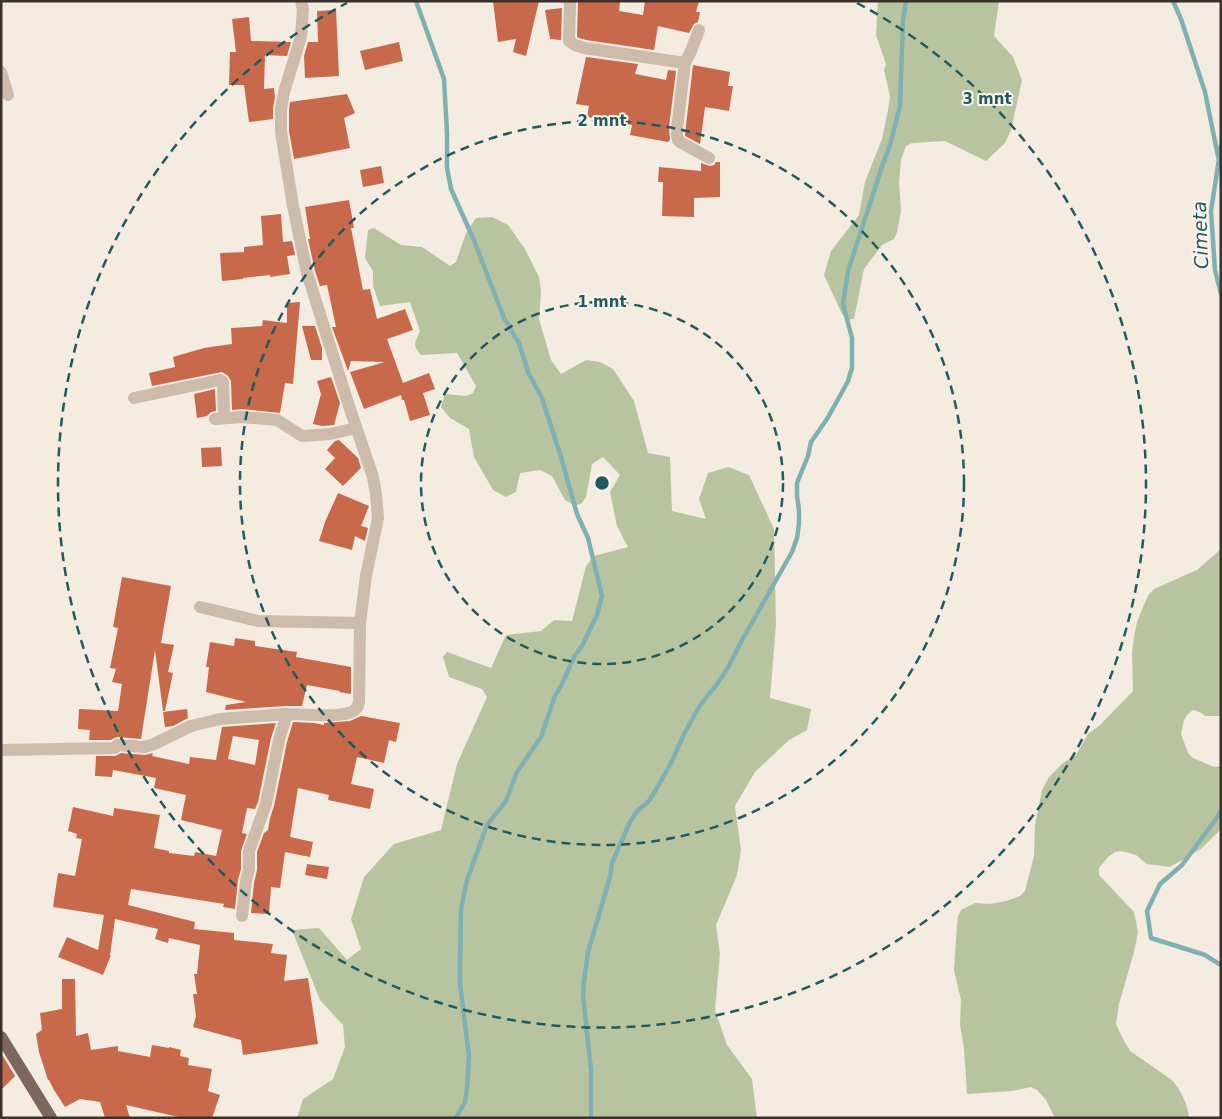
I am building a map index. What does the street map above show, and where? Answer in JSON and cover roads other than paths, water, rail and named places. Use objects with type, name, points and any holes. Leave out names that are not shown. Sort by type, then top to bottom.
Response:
[{"type":"main road","points":[[1,1037],[51,1118]]},
{"type":"street","points":[[1,750],[115,748],[117,745],[145,747],[191,726],[220,719],[287,714],[334,715],[358,708],[360,700],[360,623],[366,576],[378,518],[373,477],[307,273],[293,206],[281,132],[281,109],[284,92],[301,37],[303,9],[300,1]]},
{"type":"street","points":[[569,1],[568,41],[575,45],[584,48],[685,63]]},
{"type":"street","points":[[699,30],[685,63],[677,128],[678,140],[680,142],[708,158]]},
{"type":"street","points":[[1,72],[8,95]]},
{"type":"street","points":[[134,398],[220,380],[223,382],[224,414],[221,419],[249,417],[277,420],[302,436],[330,434],[356,428]]},
{"type":"street","points":[[200,607],[258,621],[360,623]]},
{"type":"street","points":[[242,916],[249,870],[249,851],[266,804],[279,740],[287,714]]},
{"type":"waterway","points":[[416,1],[444,79],[447,168],[451,189],[473,238],[504,318],[519,343],[528,372],[542,398],[577,514],[588,538],[602,596],[597,615],[555,696],[541,737],[517,772],[506,801],[487,825],[467,880],[461,909],[460,984],[469,1056],[465,1102],[456,1118]]},
{"type":"waterway","points":[[591,1118],[591,1070],[583,995],[584,981],[588,952],[610,877],[612,863],[630,822],[637,811],[649,801],[671,763],[699,707],[726,671],[792,552],[797,538],[799,524],[797,483],[808,456],[811,442],[841,394],[852,368],[852,338],[843,304],[848,271],[890,145],[900,106],[903,20],[906,1]]},
{"type":"waterway","points":[[1173,1],[1181,19],[1205,92],[1219,161]]},
{"type":"waterway","name":"Cimeta","points":[[1221,146],[1211,211],[1215,270],[1221,294]]},
{"type":"waterway","points":[[1221,811],[1182,865],[1160,884],[1147,911],[1151,938],[1205,955],[1221,965]]}]
